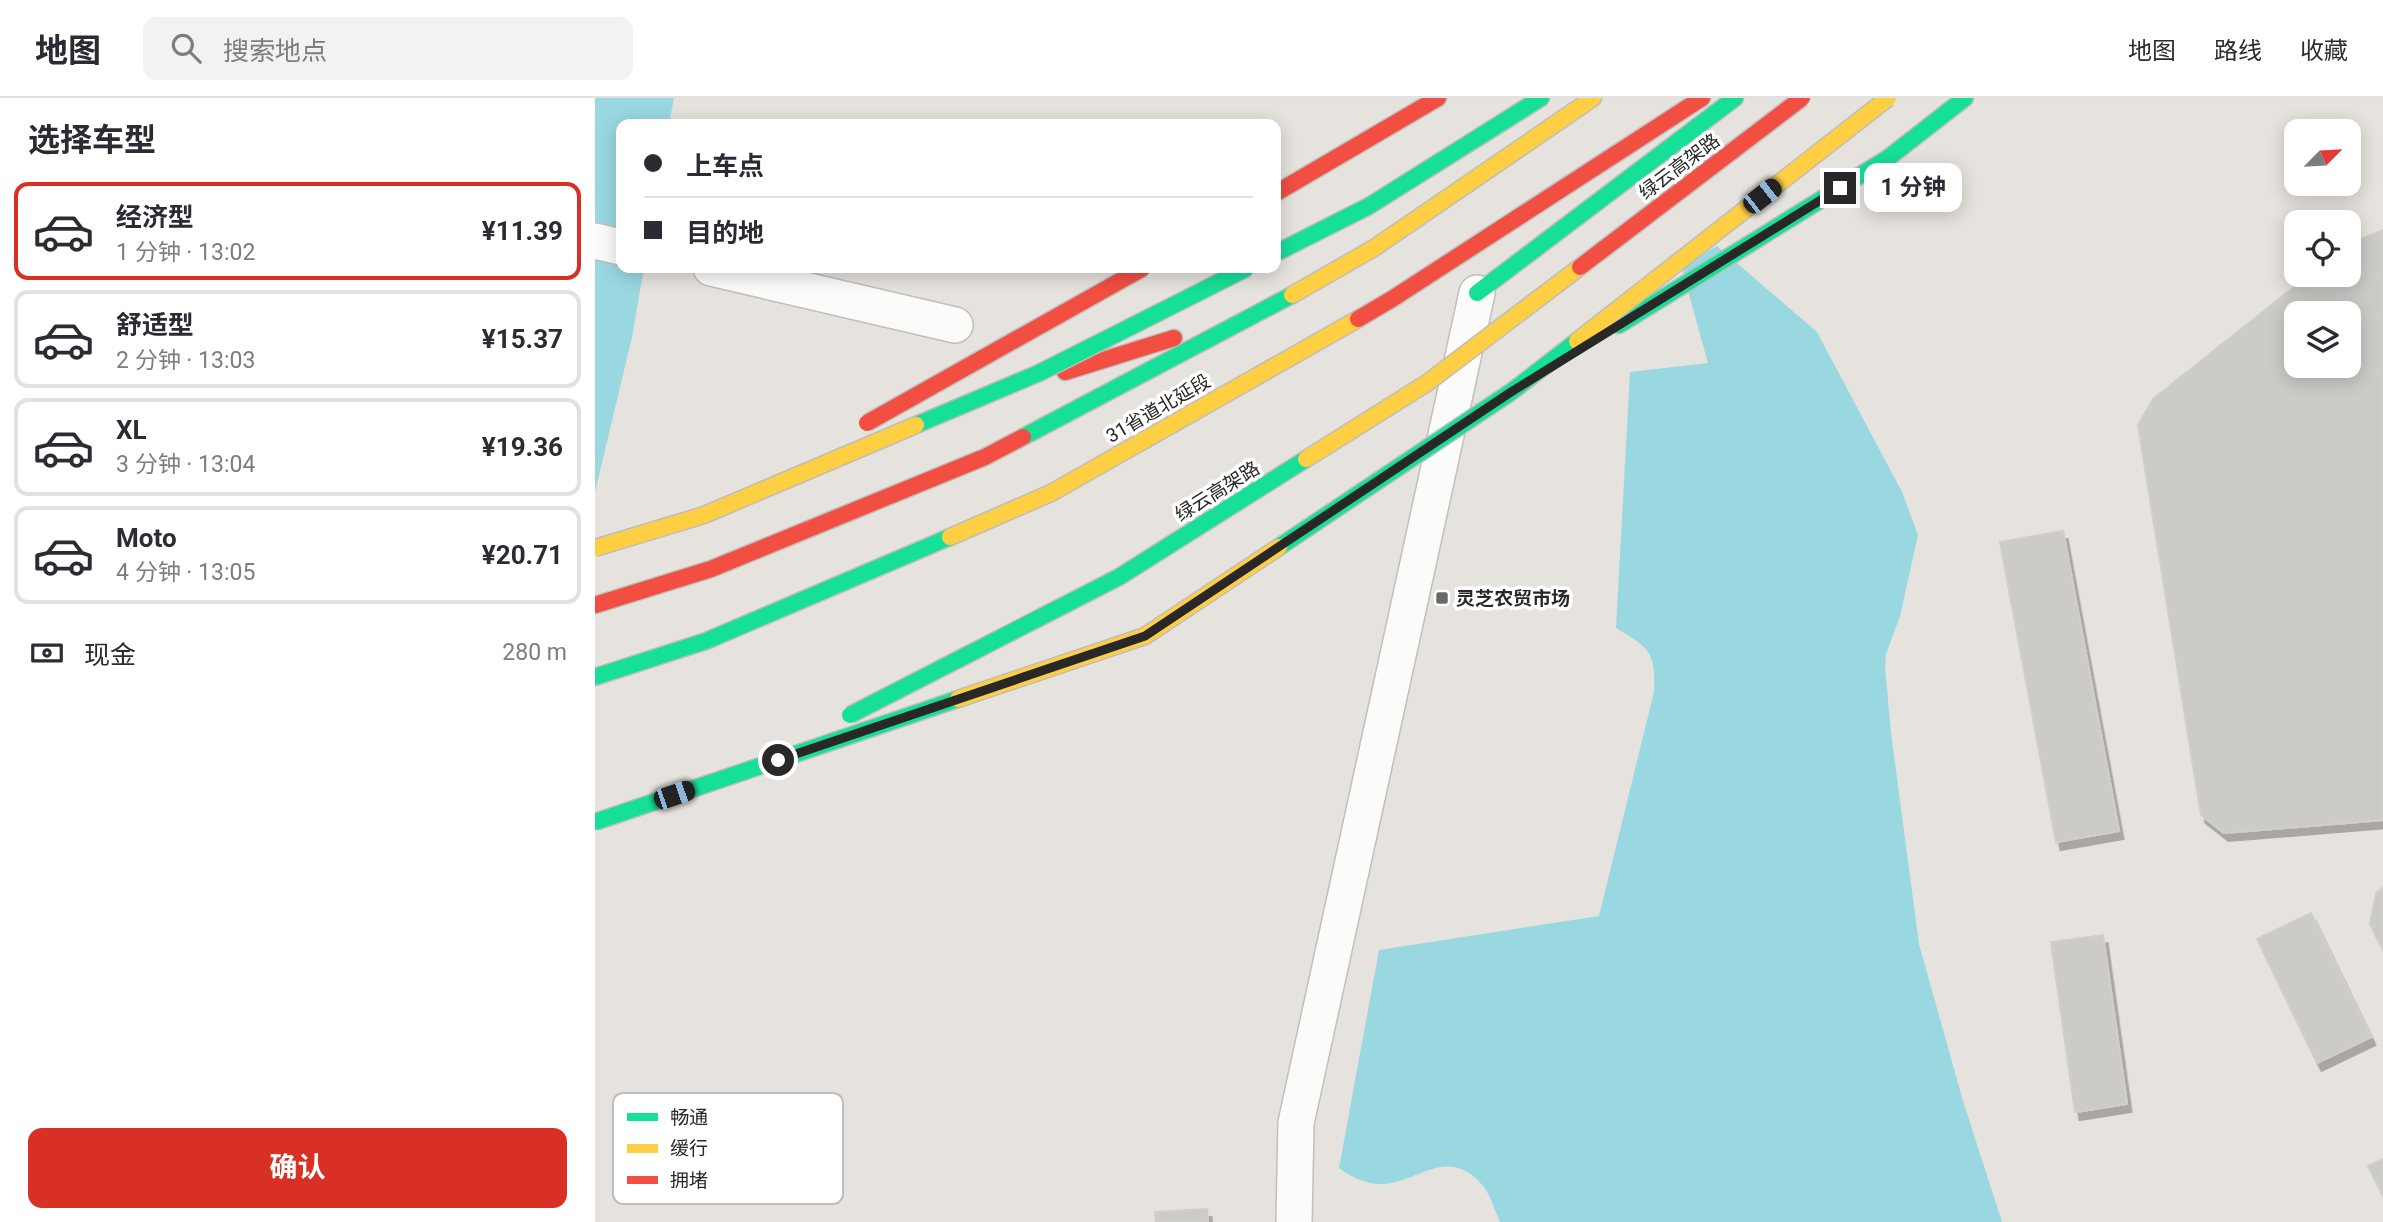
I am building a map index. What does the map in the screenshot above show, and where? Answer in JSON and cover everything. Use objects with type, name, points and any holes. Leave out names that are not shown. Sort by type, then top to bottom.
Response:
[{"type":"main road","points":[[1281,190],[1438,98]]},
{"type":"main road","points":[[1281,250],[1369,206],[1541,98]]},
{"type":"main road","points":[[595,605],[711,569],[985,457],[1273,306],[1374,248],[1593,98]]},
{"type":"main road","name":"31省道北延段","points":[[595,677],[706,641],[1051,493],[1392,299],[1702,98]]},
{"type":"main road","points":[[1478,293],[1735,98]]},
{"type":"main road","name":"绿云高架路","points":[[595,820],[769,757],[1119,578],[1427,383],[1802,98]]},
{"type":"main road","points":[[1511,392],[1888,98]]},
{"type":"main road","points":[[595,820],[1145,636],[1511,392],[1888,158],[1965,98]]},
{"type":"main road","points":[[851,433],[1134,273]]},
{"type":"main road","points":[[595,548],[704,515],[1039,373],[1237,273]]},
{"type":"main road","points":[[595,539],[727,503],[1057,375],[1273,306]]},
{"type":"main road","points":[[704,515],[826,446]]},
{"type":"street","points":[[595,241],[616,246]]},
{"type":"street","points":[[733,273],[955,324]]},
{"type":"street","points":[[1294,1222],[1296,1123],[1478,293]]},
{"type":"water","points":[[595,98],[674,98],[670,119],[616,119],[616,273],[643,273],[632,337],[595,492]]},
{"type":"water","points":[[1717,246],[1817,332],[1902,492],[1918,535],[1900,616],[1886,654],[1891,733],[1919,944],[1963,1101],[2002,1222],[1500,1222],[1484,1187],[1471,1174],[1458,1168],[1432,1169],[1393,1183],[1379,1184],[1357,1179],[1339,1168],[1379,950],[1599,916],[1654,692],[1654,668],[1648,652],[1616,628],[1630,372],[1708,363],[1681,266]]},
{"type":"building","points":[[2383,230],[2383,820],[2224,833],[2201,815],[2138,425],[2153,399],[2294,287],[2361,287],[2361,239]]},
{"type":"building","points":[[2063,531],[2119,831],[2056,842],[2000,542]]},
{"type":"building","points":[[2383,888],[2383,950],[2370,924],[2376,893]]},
{"type":"building","points":[[2311,913],[2371,1037],[2317,1063],[2257,939]]},
{"type":"building","points":[[2103,935],[2127,1104],[2075,1112],[2051,942]]},
{"type":"building","points":[[2383,1159],[2383,1196],[2368,1166]]},
{"type":"building","points":[[1207,1209],[1208,1222],[1156,1222],[1155,1212]]},
{"type":"traffic: fast","points":[[1281,250],[1369,206],[1541,98]]},
{"type":"traffic: fast","points":[[1477,293],[1735,98]]},
{"type":"traffic: fast","points":[[1619,325],[1888,158],[1965,98]]},
{"type":"traffic: fast","points":[[916,425],[1039,373],[1237,273]]},
{"type":"traffic: fast","points":[[1023,437],[1292,295]]},
{"type":"traffic: fast","points":[[1279,547],[1511,392],[1577,341]]},
{"type":"traffic: fast","points":[[850,715],[1119,577],[1306,459]]},
{"type":"traffic: fast","points":[[595,677],[706,641],[950,537]]},
{"type":"traffic: fast","points":[[595,822],[958,699]]},
{"type":"traffic: slow","points":[[1292,295],[1374,248],[1593,98]]},
{"type":"traffic: slow","points":[[1577,341],[1888,98]]},
{"type":"traffic: slow","points":[[1306,459],[1427,383],[1580,267]]},
{"type":"traffic: slow","points":[[950,537],[1051,493],[1358,319]]},
{"type":"traffic: slow","points":[[595,548],[704,515],[916,425]]},
{"type":"traffic: slow","points":[[958,699],[1145,636],[1279,547]]},
{"type":"traffic: jam","points":[[1281,190],[1438,98]]},
{"type":"traffic: jam","points":[[1358,319],[1702,98]]},
{"type":"traffic: jam","points":[[1580,267],[1802,98]]},
{"type":"traffic: jam","points":[[867,423],[1134,273]]},
{"type":"traffic: jam","points":[[1065,372],[1174,338]]},
{"type":"traffic: jam","points":[[595,605],[711,569],[985,457],[1023,437]]},
{"type":"place","name":"灵芝农贸市场","points":[[1442,598]]},
{"type":"route","points":[[778,760],[1145,636],[1511,392],[1840,188]]}]
